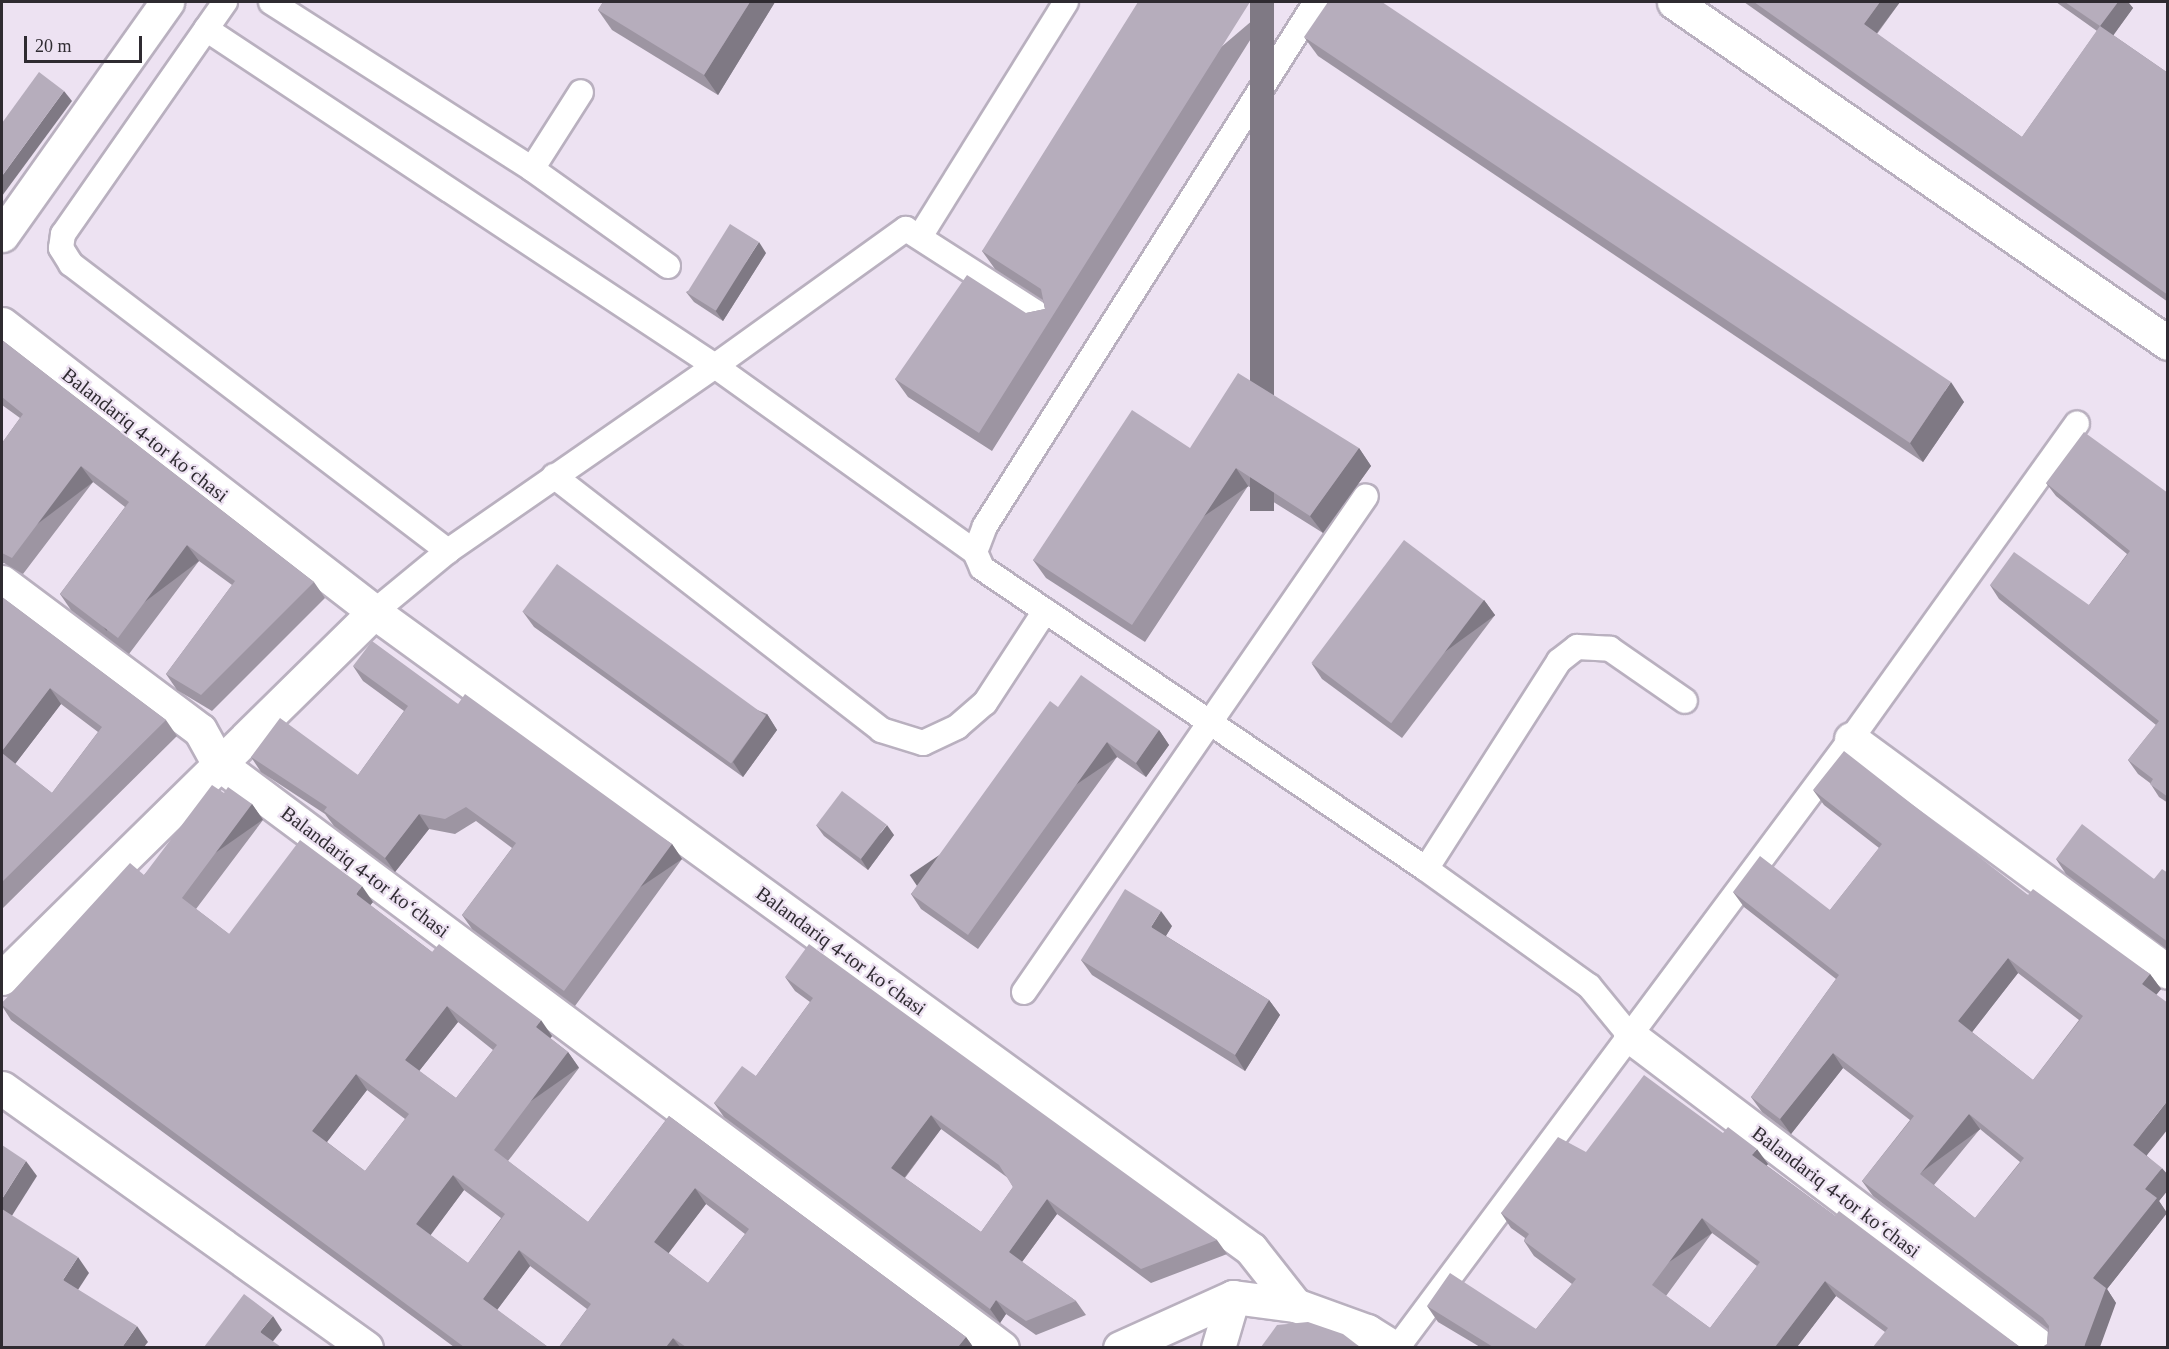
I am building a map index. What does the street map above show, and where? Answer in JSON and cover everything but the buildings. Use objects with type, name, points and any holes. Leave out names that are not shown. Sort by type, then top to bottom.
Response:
[{"type":"street","points":[[2,235],[167,2]]},
{"type":"street","points":[[1674,2],[2168,343]]},
{"type":"street","name":"Balandariq 4-tor koʻchasi","points":[[2,324],[374,612],[1251,1249],[1295,1305]]},
{"type":"street","name":"Balandariq 4-tor koʻchasi","points":[[2,582],[200,730],[218,763],[1002,1347]]},
{"type":"street","points":[[2,978],[374,612]]},
{"type":"street","points":[[1851,740],[2168,972]]},
{"type":"street","name":"Balandariq 4-tor koʻchasi","points":[[1630,1036],[2042,1347]]},
{"type":"street","points":[[2,1088],[366,1347]]},
{"type":"street","points":[[1218,1347],[1233,1297]]},
{"type":"street","points":[[1120,1347],[1233,1297],[1295,1305],[1367,1331],[1396,1347]]},
{"type":"lane","points":[[225,2],[63,234],[61,248],[70,264],[448,551]]},
{"type":"lane","points":[[271,2],[532,169],[668,266]]},
{"type":"lane","points":[[921,235],[1066,2]]},
{"type":"lane","points":[[975,552],[985,526],[1316,2]]},
{"type":"lane","points":[[206,29],[715,366],[975,552],[982,568],[1426,869],[1589,986],[1630,1036]]},
{"type":"lane","points":[[532,169],[581,92]]},
{"type":"lane","points":[[374,612],[448,551],[715,366],[891,236],[906,229],[921,235],[1046,319]]},
{"type":"lane","points":[[1396,1347],[1851,740],[2076,423]]},
{"type":"lane","points":[[554,476],[881,730],[923,743],[957,727],[985,703],[1045,611]]},
{"type":"lane","points":[[1024,992],[1366,496]]},
{"type":"lane","points":[[1426,869],[1559,661],[1577,646],[1610,649],[1685,702]]}]
